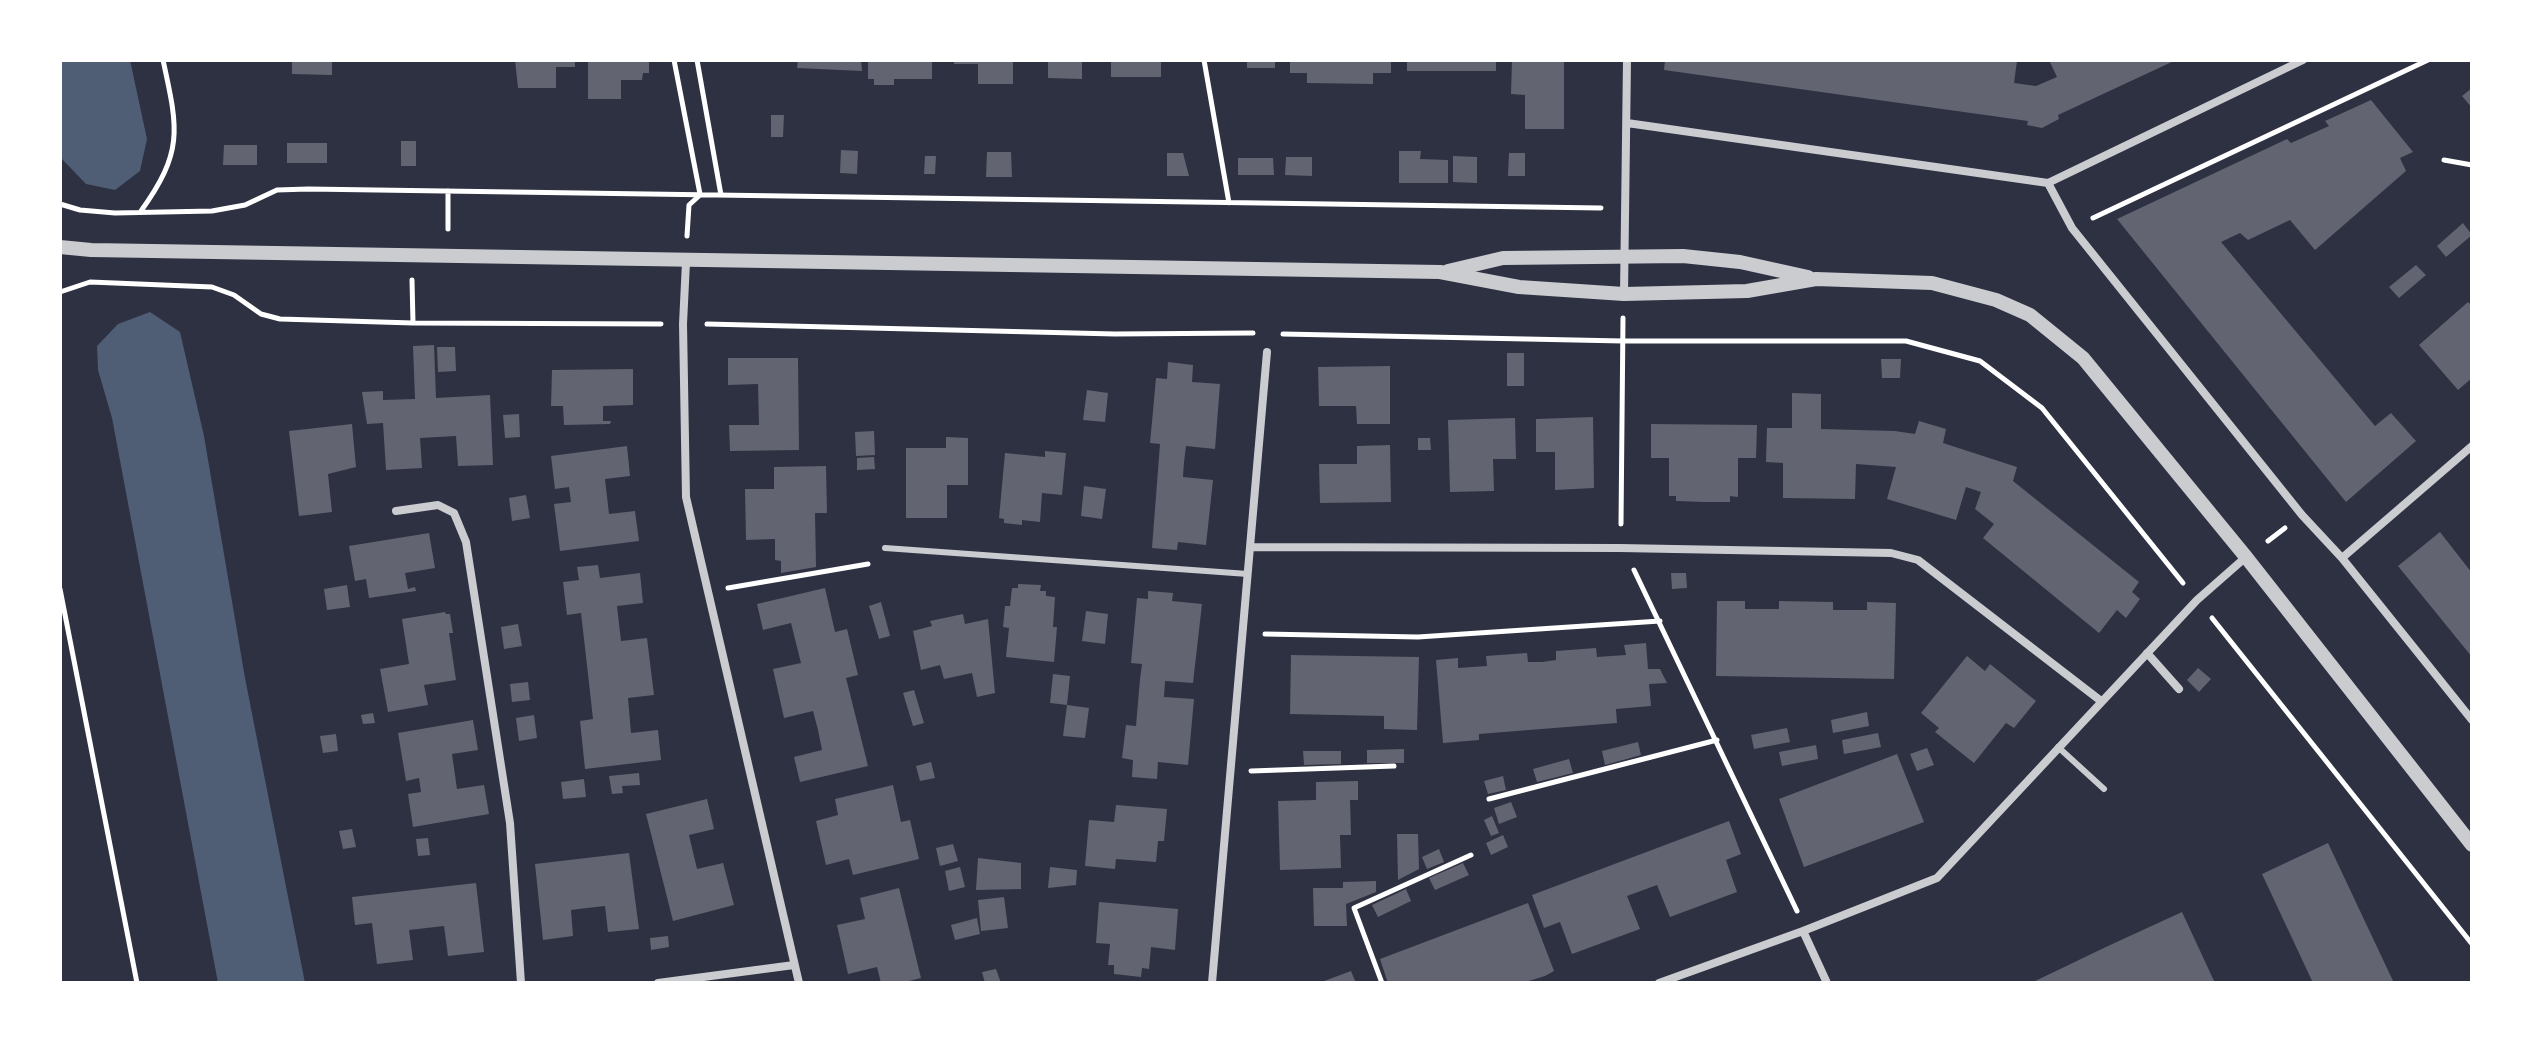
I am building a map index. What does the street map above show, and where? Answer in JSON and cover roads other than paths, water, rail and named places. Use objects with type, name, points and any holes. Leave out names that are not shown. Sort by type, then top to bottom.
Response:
[{"type":"street","points":[[1624,294],[1627,60]]},
{"type":"street","points":[[1627,123],[2048,183],[2303,60]]},
{"type":"street","points":[[2048,183],[2072,228],[2302,515],[2342,558],[2472,720]]},
{"type":"street","points":[[60,247],[107,251],[686,262],[1440,272],[1519,287],[1624,294],[1747,291],[1819,279]]},
{"type":"street","points":[[1440,272],[1503,258],[1683,256],[1740,262],[1819,279],[1932,283],[1996,300],[2030,315],[2083,358],[2246,557],[2472,845]]},
{"type":"street","points":[[686,262],[683,324],[686,497],[799,983]]},
{"type":"street","points":[[1212,983],[1267,352]]},
{"type":"street","points":[[2342,558],[2468,449]]},
{"type":"street","points":[[396,511],[438,505],[454,513],[466,542],[510,823],[521,983]]},
{"type":"street","points":[[1250,547],[1620,548],[1891,553],[1918,560],[2101,701]]},
{"type":"street","points":[[1659,983],[1937,878],[2197,600],[2246,557]]},
{"type":"street","points":[[2147,653],[2179,689]]},
{"type":"street","points":[[1803,931],[1827,983]]},
{"type":"street","points":[[658,983],[794,965]]},
{"type":"lane","points":[[2468,449],[2472,461]]},
{"type":"lane","points":[[885,548],[1248,574]]},
{"type":"lane","points":[[2058,747],[2104,789]]},
{"type":"water","points":[[60,60],[130,60],[147,139],[140,171],[115,190],[86,184],[60,157]]},
{"type":"water","points":[[150,312],[180,332],[204,436],[245,678],[305,983],[218,983],[112,418],[98,370],[97,346],[118,324]]}]
